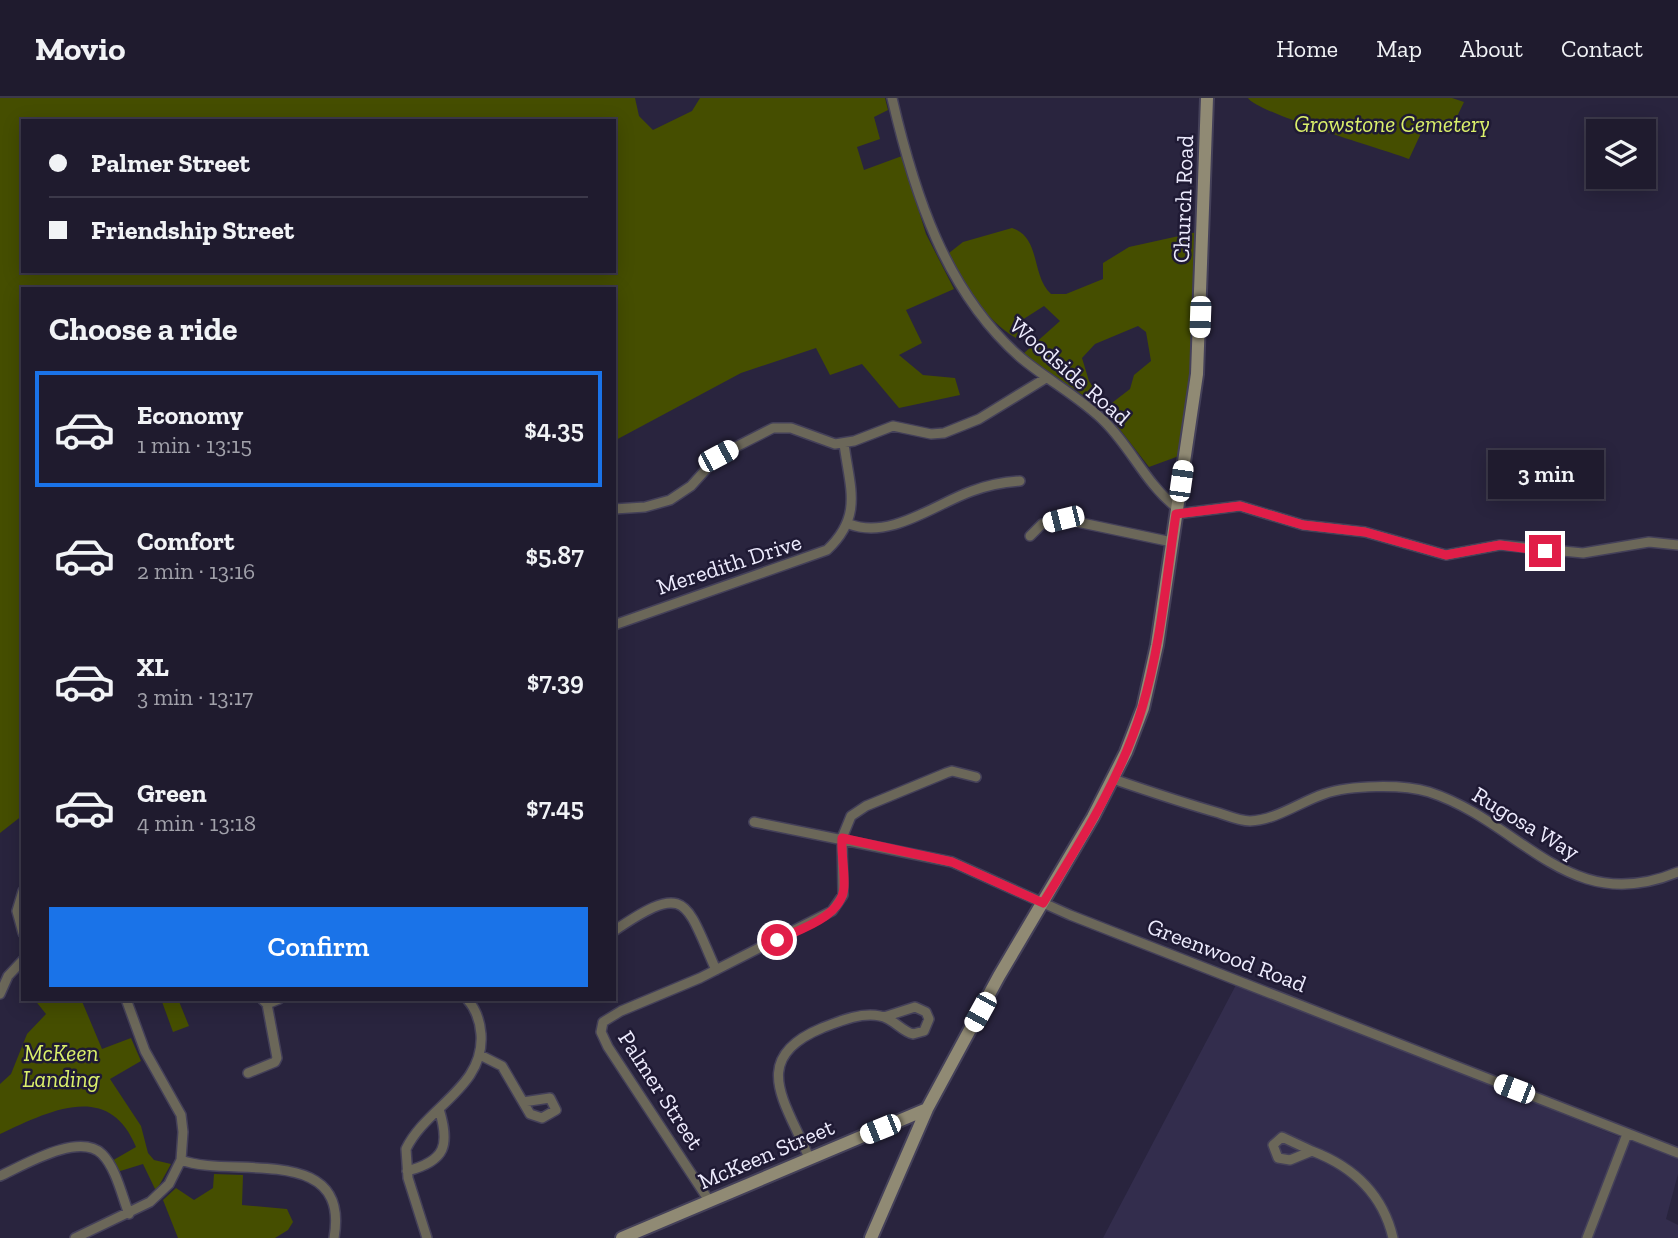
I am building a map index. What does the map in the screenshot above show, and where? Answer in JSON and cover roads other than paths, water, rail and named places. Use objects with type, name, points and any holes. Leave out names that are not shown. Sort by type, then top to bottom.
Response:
[{"type":"street","name":"Woodside Road","points":[[892,98],[932,230],[950,268],[987,323],[1046,378],[1106,422],[1155,487],[1177,511]]},
{"type":"street","name":"Church Road","points":[[871,1238],[927,1110],[1113,779],[1138,723],[1151,677],[1198,358],[1207,98]]},
{"type":"street","points":[[616,509],[645,507],[670,500],[691,486],[718,456],[773,428],[791,428],[822,442],[845,444],[893,426],[931,434],[956,430],[1046,378]]},
{"type":"street","points":[[845,444],[851,493],[849,524],[865,528],[884,527],[970,491],[1020,481]]},
{"type":"street","points":[[1177,511],[1240,506],[1303,525],[1365,532],[1446,555],[1500,545],[1583,553],[1649,542],[1678,545]]},
{"type":"street","points":[[1030,536],[1042,524],[1063,519],[1172,542]]},
{"type":"street","name":"Meredith Drive","points":[[616,624],[817,556],[836,541],[849,524]]},
{"type":"street","points":[[842,838],[851,816],[866,806],[953,771],[976,777]]},
{"type":"street","name":"Rugosa Way","points":[[1113,779],[1248,821],[1276,814],[1327,792],[1387,786],[1426,791],[1466,806],[1569,874],[1608,884],[1650,883],[1678,872]]},
{"type":"street","name":"Greenwood Road","points":[[754,822],[952,862],[1043,903],[1678,1153]]},
{"type":"street","name":"Palmer Street","points":[[710,1202],[601,1032],[603,1022],[609,1016],[716,970],[832,911],[844,887],[842,838]]},
{"type":"street","points":[[21,898],[17,911],[21,926]]},
{"type":"street","points":[[616,930],[653,905],[678,905],[690,912],[716,970]]},
{"type":"street","points":[[0,994],[8,976],[21,962]]},
{"type":"street","points":[[75,1238],[129,1214],[160,1194],[181,1160],[181,1115],[145,1051],[127,1001]]},
{"type":"street","points":[[427,1238],[407,1171],[408,1144],[464,1082],[480,1055],[479,1023],[469,1001]]},
{"type":"street","points":[[248,1073],[275,1062],[277,1058],[265,1002]]},
{"type":"street","points":[[809,1158],[780,1090],[778,1073],[782,1057],[796,1041],[854,1017],[884,1017],[915,1007],[926,1012],[929,1019],[924,1031],[913,1034],[884,1017]]},
{"type":"street","points":[[480,1055],[502,1066],[523,1102]]},
{"type":"street","points":[[407,1171],[435,1159],[444,1148],[444,1131],[439,1109]]},
{"type":"street","name":"McKeen Street","points":[[622,1238],[927,1110]]},
{"type":"street","points":[[1587,1238],[1628,1133]]},
{"type":"street","points":[[0,1176],[74,1146],[92,1147],[103,1155],[111,1168],[129,1214]]},
{"type":"street","points":[[1312,1151],[1342,1166],[1374,1194],[1383,1207],[1393,1238]]},
{"type":"street","points":[[181,1160],[208,1167],[284,1169],[302,1174],[326,1192],[331,1200],[335,1218],[334,1238]]},
{"type":"park label","name":"Growstone Cemetery","points":[[1392,124]]},
{"type":"park label","name":"McKeen Landing","points":[[61,1066]]}]
